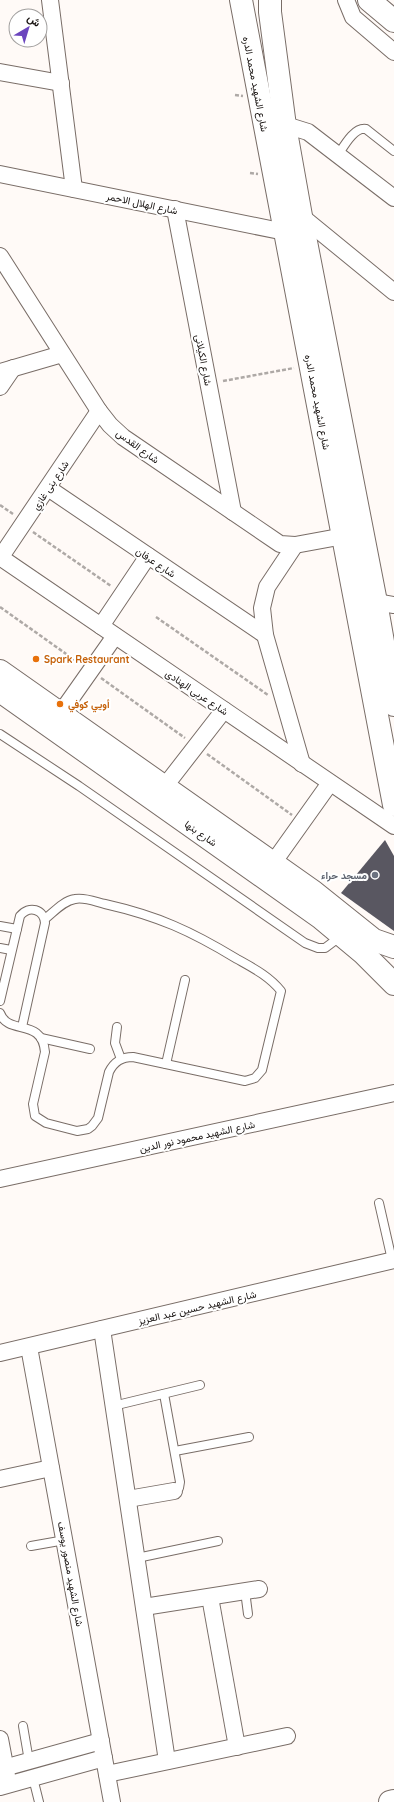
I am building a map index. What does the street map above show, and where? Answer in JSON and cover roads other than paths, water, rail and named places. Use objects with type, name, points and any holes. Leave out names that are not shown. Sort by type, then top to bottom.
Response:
[{"type":"main road","name":"شارع الشهيد محمد الدره","points":[[241,0],[275,127],[302,216],[385,604],[388,708],[394,805]]},
{"type":"main road","name":"شارع الشهيد محمد الدره","points":[[270,0],[275,127],[285,232],[344,536],[388,708]]},
{"type":"main road","points":[[369,0],[394,21]]},
{"type":"main road","name":"شارع بنها","points":[[0,672],[273,863],[334,907],[374,940],[394,947]]},
{"type":"main road","name":"شارع بنها","points":[[4,697],[299,902],[342,935],[394,984]]},
{"type":"main road","points":[[390,1802],[394,1801]]},
{"type":"street","points":[[50,0],[74,189]]},
{"type":"street","points":[[346,0],[353,17],[394,52]]},
{"type":"street","points":[[0,72],[61,83]]},
{"type":"street","points":[[275,127],[308,132],[393,195]]},
{"type":"street","name":"شارع الهلال الاحمر","points":[[0,174],[285,232]]},
{"type":"street","name":"شارع الكيلانى","points":[[175,209],[233,512]]},
{"type":"street","points":[[302,216],[394,292]]},
{"type":"street","name":"شارع القدس","points":[[0,256],[99,412],[123,437],[280,544],[295,545],[344,536]]},
{"type":"street","points":[[0,387],[6,370],[62,354]]},
{"type":"street","name":"شارع بنى غازي","points":[[0,558],[99,412]]},
{"type":"street","name":"شارع عرفان","points":[[48,488],[265,635]]},
{"type":"street","points":[[295,545],[270,581],[265,592],[262,608],[265,635],[302,764]]},
{"type":"street","points":[[101,626],[148,556]]},
{"type":"street","name":"شارع عربى الهنادى","points":[[0,558],[394,826]]},
{"type":"street","points":[[60,714],[115,636]]},
{"type":"street","points":[[164,786],[224,710]]},
{"type":"street","points":[[273,863],[330,782]]},
{"type":"street","name":"شارع الشهيد محمود نور الدين","points":[[0,1179],[394,1093]]},
{"type":"street","name":"شارع الشهيد حسين عبد العزيز","points":[[0,1353],[393,1260]]},
{"type":"street","points":[[102,1329],[167,1761]]},
{"type":"street","name":"شارع الشهيد منصور يوسف","points":[[29,1347],[112,1802]]},
{"type":"street","points":[[0,1479],[51,1468]]},
{"type":"street","points":[[128,1499],[174,1492]]},
{"type":"street","points":[[144,1607],[252,1590]]},
{"type":"street","points":[[210,1597],[237,1747]]},
{"type":"street","points":[[107,1774],[287,1736]]},
{"type":"street","points":[[0,1739],[4,1786],[104,1758]]},
{"type":"street","points":[[3,1768],[101,1740]]},
{"type":"lane","points":[[338,155],[358,130],[363,128],[394,151]]},
{"type":"lane","points":[[0,734],[79,786],[305,943],[318,948],[325,948],[342,935]]},
{"type":"lane","points":[[0,1013],[10,1024],[36,1032],[41,1038],[45,1052],[32,1104],[33,1110],[40,1121],[77,1131],[83,1131],[92,1126],[98,1118],[109,1072],[116,1062],[121,1059],[133,1057],[245,1081],[255,1078],[262,1070],[281,991],[267,976],[201,937],[153,916],[93,901],[76,899],[66,902],[45,919]]},
{"type":"lane","points":[[0,1001],[20,916],[26,910],[35,910],[43,915],[45,923],[22,1027]]},
{"type":"lane","points":[[0,926],[17,929]]},
{"type":"lane","points":[[0,948],[11,950]]},
{"type":"lane","points":[[166,1064],[185,980]]},
{"type":"lane","points":[[117,1027],[115,1043],[121,1059]]},
{"type":"lane","points":[[41,1038],[90,1049]]},
{"type":"lane","points":[[379,1203],[393,1260]]},
{"type":"lane","points":[[113,1406],[200,1385]]},
{"type":"lane","points":[[164,1394],[176,1451],[180,1482],[179,1488],[174,1492]]},
{"type":"lane","points":[[176,1451],[249,1437]]},
{"type":"lane","points":[[31,1546],[65,1540]]},
{"type":"lane","points":[[137,1558],[218,1541]]},
{"type":"lane","points":[[248,1614],[252,1590]]},
{"type":"lane","points":[[22,1726],[29,1761]]},
{"type":"lane","points":[[33,1778],[39,1802]]},
{"type":"place","name":"Spark Restaurant","points":[[36,659]]},
{"type":"place","name":"أويي كوفي","points":[[60,704]]},
{"type":"place","name":"مسجد حراء","points":[[375,875]]}]
